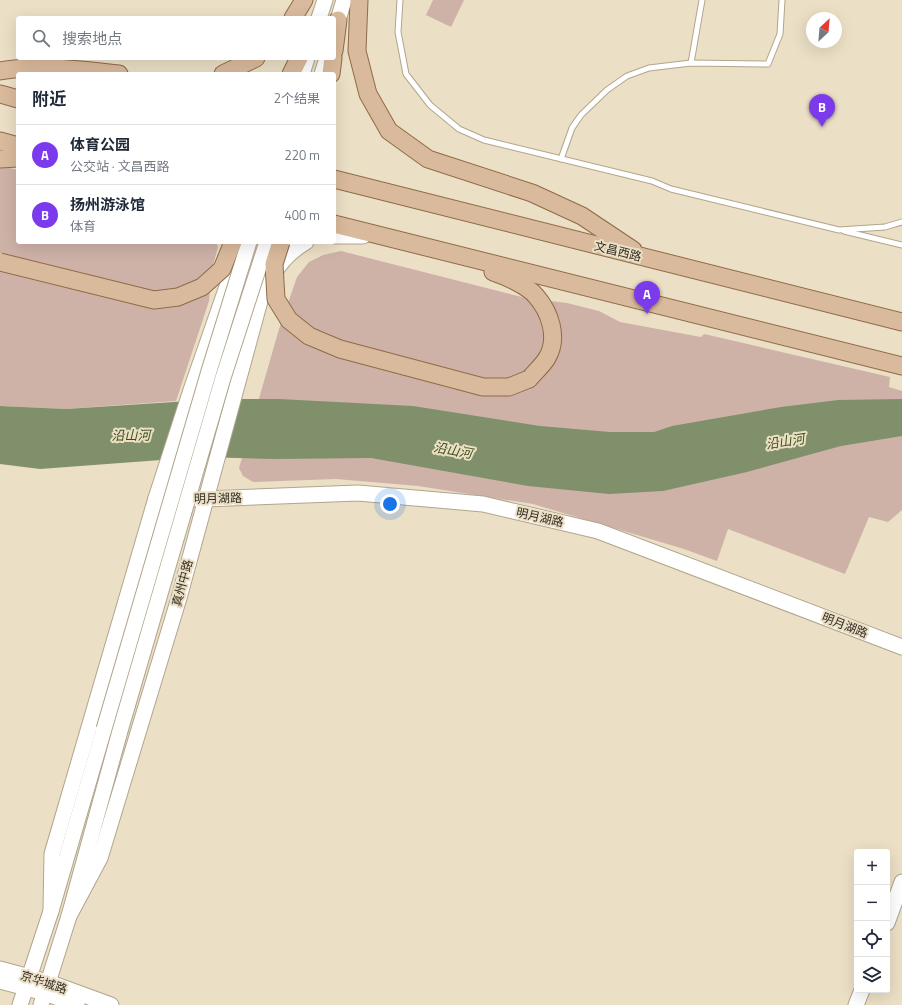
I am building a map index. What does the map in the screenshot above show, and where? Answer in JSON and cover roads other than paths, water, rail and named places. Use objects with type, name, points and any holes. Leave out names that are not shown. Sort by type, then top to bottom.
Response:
[{"type":"main road","points":[[294,16],[304,0]]},
{"type":"main road","points":[[359,0],[357,51],[368,94],[389,130],[428,159],[532,193],[582,216],[643,257]]},
{"type":"main road","points":[[227,72],[252,60]]},
{"type":"main road","points":[[292,72],[298,60]]},
{"type":"main road","points":[[331,72],[333,60]]},
{"type":"main road","points":[[0,71],[17,68],[67,68],[102,72]]},
{"type":"main road","points":[[0,94],[16,98]]},
{"type":"main road","points":[[0,141],[16,145]]},
{"type":"main road","points":[[0,159],[16,158]]},
{"type":"main road","name":"文昌西路","points":[[336,179],[902,322]]},
{"type":"main road","points":[[336,224],[902,366]]},
{"type":"main road","points":[[0,262],[154,300],[178,297],[202,287],[222,269],[232,244]]},
{"type":"main road","points":[[279,244],[274,264],[276,299],[289,320],[309,336],[340,349],[483,387],[509,387],[529,379],[548,357],[553,338],[550,316],[536,295],[506,277],[422,246]]},
{"type":"street","points":[[320,16],[325,0]]},
{"type":"street","points":[[336,27],[344,0]]},
{"type":"street","points":[[303,72],[306,60]]},
{"type":"street","points":[[323,72],[326,60]]},
{"type":"street","points":[[336,236],[383,236]]},
{"type":"street","points":[[229,284],[233,244]]},
{"type":"street","points":[[51,911],[52,854],[156,498],[191,390],[229,284],[241,244]]},
{"type":"street","points":[[20,1005],[51,911],[208,371],[248,244]]},
{"type":"street","name":"真州中路","points":[[45,993],[69,916],[120,731],[223,378],[266,244]]},
{"type":"street","name":"真州中路","points":[[69,916],[100,858],[179,598],[275,244]]},
{"type":"street","points":[[261,297],[280,263],[296,248],[303,244]]},
{"type":"street","name":"明月湖路","points":[[156,498],[205,499],[358,493],[483,504],[598,531],[902,647]]},
{"type":"street","points":[[888,921],[902,882]]},
{"type":"street","name":"京华城路","points":[[0,969],[27,982],[45,993],[77,1005]]},
{"type":"street","name":"京华城路","points":[[0,981],[27,982]]},
{"type":"street","name":"京华城路","points":[[45,993],[111,1005]]},
{"type":"street","points":[[856,1005],[861,993]]},
{"type":"lane","points":[[400,0],[398,32],[406,74],[430,105],[459,129],[484,140],[652,181],[671,189],[902,245]]},
{"type":"lane","points":[[691,63],[702,0]]},
{"type":"lane","points":[[561,159],[572,128],[581,115],[607,90],[627,76],[649,68],[691,63],[768,64],[780,34],[782,0]]},
{"type":"lane","points":[[839,230],[885,227],[902,222]]},
{"type":"water","name":"沿山河","points":[[220,399],[279,399],[413,406],[540,426],[610,432],[654,432],[672,426],[781,407],[838,400],[902,399],[902,436],[841,446],[747,472],[663,491],[609,494],[528,486],[371,458],[274,459],[201,457],[40,469],[0,464],[0,406],[66,409]]},
{"type":"place","name":"扬州游泳馆","points":[[822,127]]},
{"type":"place","name":"体育公园","points":[[647,314]]}]
